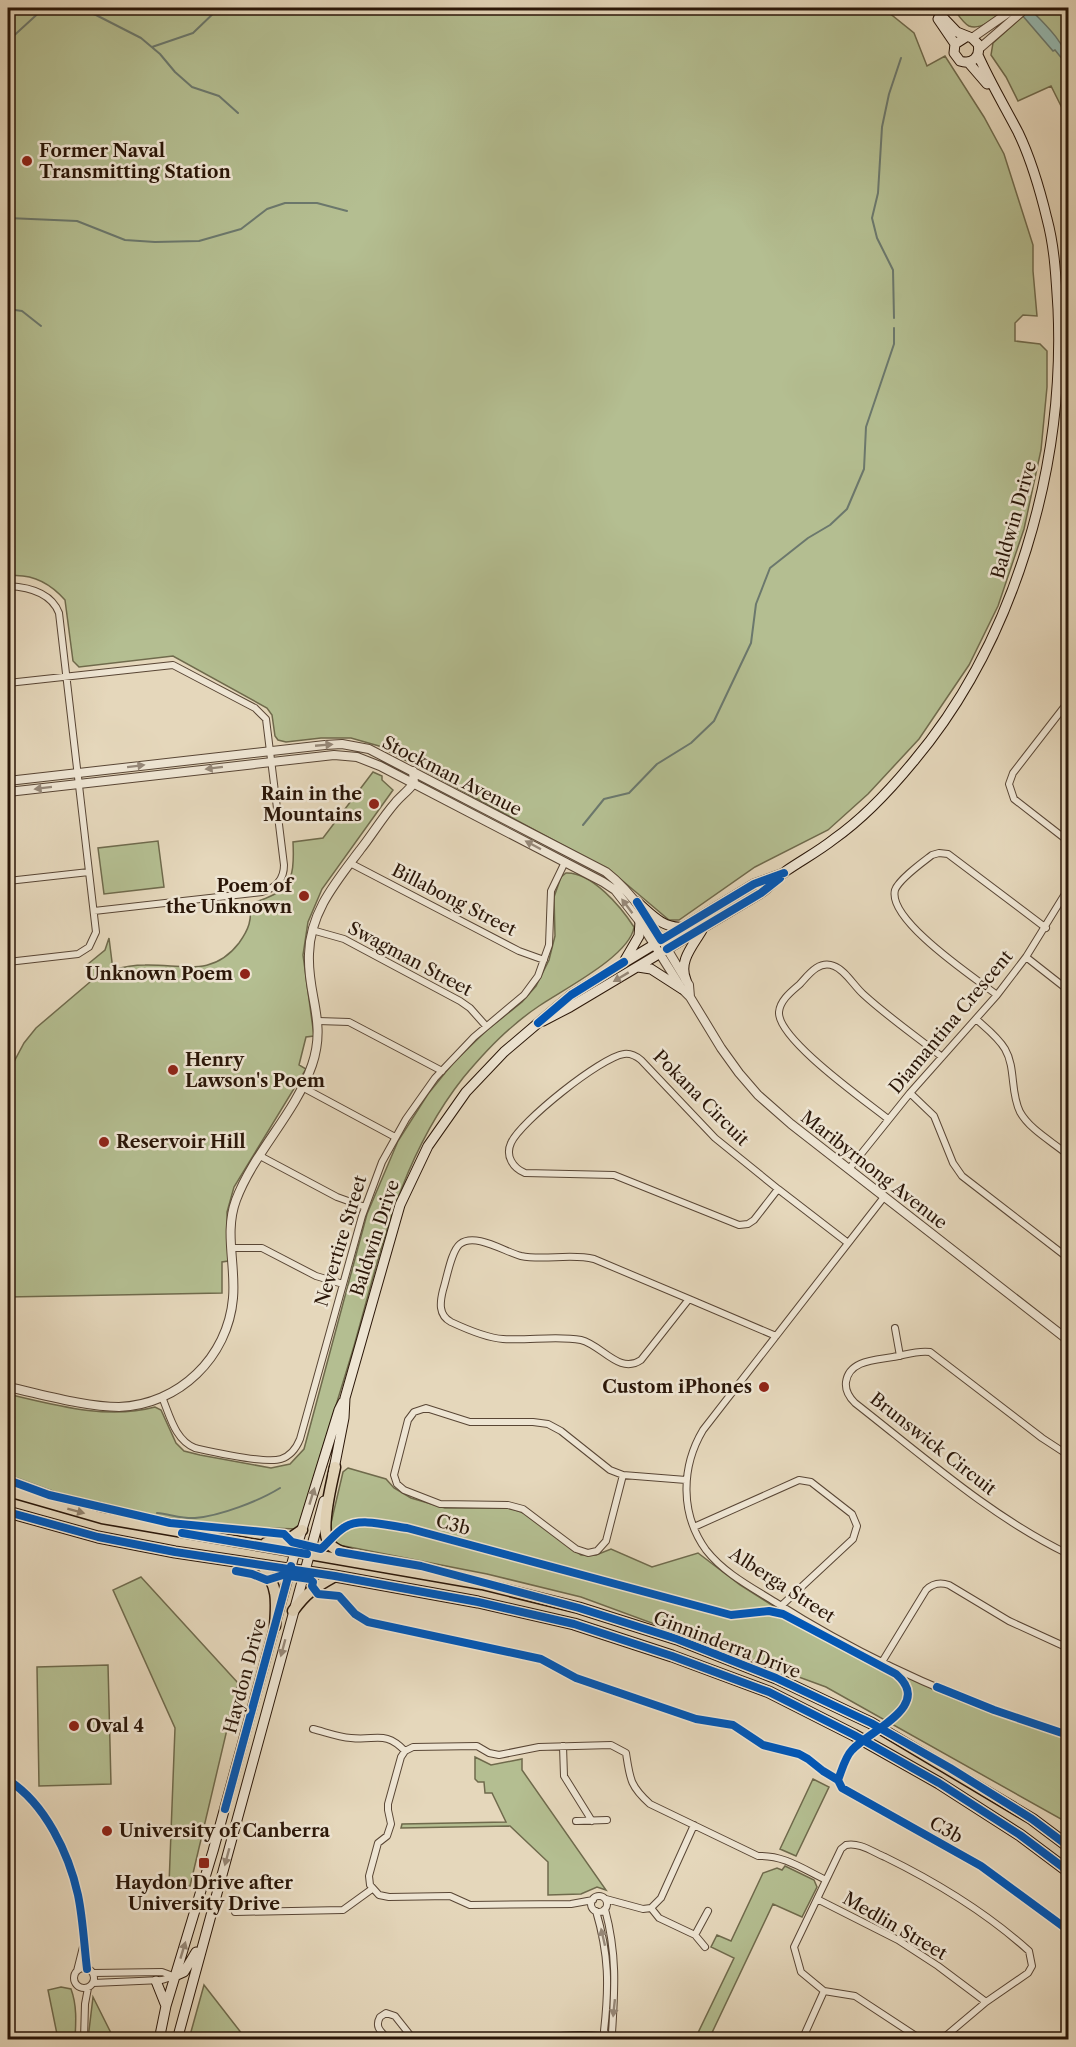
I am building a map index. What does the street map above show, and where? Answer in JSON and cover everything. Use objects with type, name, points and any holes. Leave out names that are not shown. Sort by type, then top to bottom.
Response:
[{"type":"main road","points":[[932,8],[957,32],[969,38],[979,52],[976,59],[968,62],[958,59],[954,52],[958,40],[969,38]]},
{"type":"main road","points":[[932,8],[955,44]]},
{"type":"main road","name":"Baldwin Drive","points":[[538,1023],[570,1007],[767,889],[784,873],[833,840],[875,804],[914,761],[948,716],[990,645],[1021,562],[1048,463],[1056,387],[1064,341],[1056,265],[1048,220],[1035,176],[1021,141],[979,52]]},
{"type":"main road","name":"Baldwin Drive","points":[[968,62],[1000,100]]},
{"type":"main road","name":"Baldwin Drive","points":[[295,1552],[339,1410],[345,1398],[395,1220],[416,1168],[437,1132],[471,1085],[504,1052],[571,995],[754,884],[784,873]]},
{"type":"main road","points":[[637,902],[663,924],[683,927]]},
{"type":"main road","points":[[624,962],[639,936],[640,922]]},
{"type":"main road","points":[[684,984],[683,964],[703,928]]},
{"type":"main road","points":[[638,967],[651,969],[684,984]]},
{"type":"main road","name":"Baldwin Drive","points":[[309,1554],[335,1467],[344,1418],[345,1398]]},
{"type":"main road","points":[[335,1467],[324,1528],[328,1543],[339,1552],[421,1566],[482,1584]]},
{"type":"main road","name":"Ginninderra Drive","points":[[8,1491],[102,1518],[482,1584],[579,1608],[677,1639],[776,1678],[871,1723],[1032,1818],[1068,1846]]},
{"type":"main road","name":"Ginninderra Drive","points":[[8,1512],[98,1537],[175,1552],[335,1576],[478,1602],[574,1624],[672,1656],[769,1692],[854,1735],[939,1783],[1020,1835],[1068,1871]]},
{"type":"main road","points":[[248,1544],[282,1542],[302,1530]]},
{"type":"main road","name":"Haydon Drive","points":[[159,2040],[166,2006],[213,1851],[295,1552]]},
{"type":"main road","name":"Haydon Drive","points":[[177,2040],[309,1554]]},
{"type":"main road","points":[[262,1565],[272,1579],[277,1598],[275,1626]]},
{"type":"main road","points":[[293,1611],[304,1595],[335,1576]]},
{"type":"main road","points":[[175,1976],[184,1972],[192,1961],[201,1934],[209,1921]]},
{"type":"main road","points":[[175,1976],[187,1985],[188,1999]]},
{"type":"main road","points":[[156,1981],[166,2006]]},
{"type":"street","points":[[979,52],[1015,8]]},
{"type":"street","points":[[969,38],[1026,8]]},
{"type":"street","points":[[8,586],[24,588],[49,597],[55,604],[60,618],[95,936],[92,944],[82,952],[8,962]]},
{"type":"street","points":[[8,683],[165,665],[176,666],[258,710],[267,723],[284,868],[276,885],[262,892],[94,911]]},
{"type":"street","points":[[1068,702],[1013,773],[1009,784],[1014,799],[1068,841]]},
{"type":"street","name":"Stockman Avenue","points":[[8,792],[271,756],[325,745],[351,745],[377,752],[606,872],[620,883],[637,902],[657,942]]},
{"type":"street","name":"Stockman Avenue","points":[[8,781],[271,756],[350,756],[373,762],[615,890],[657,942]]},
{"type":"street","points":[[396,802],[403,778],[413,771]]},
{"type":"street","points":[[8,1387],[110,1406],[136,1405],[178,1389],[206,1365],[228,1326],[233,1299],[231,1223],[234,1207],[240,1191],[302,1087],[315,1055],[318,1021],[309,966],[312,930],[318,912],[327,895],[396,802],[414,783],[413,771]]},
{"type":"street","points":[[997,995],[910,925],[895,901],[895,891],[899,883],[932,855],[948,854],[1046,928]]},
{"type":"street","name":"Nevertire Street","points":[[162,1397],[178,1436],[191,1447],[267,1461],[285,1457],[293,1452],[300,1439],[365,1207],[378,1171],[395,1137],[417,1103],[442,1071],[486,1026],[524,995],[538,976],[550,937],[551,891],[565,862]]},
{"type":"street","name":"Billabong Street","points":[[351,863],[519,951],[544,960]]},
{"type":"street","points":[[8,881],[89,872]]},
{"type":"street","name":"Diamantina Crescent","points":[[849,1169],[910,1093],[997,995],[1046,928],[1068,889]]},
{"type":"street","name":"Swagman Street","points":[[312,930],[344,939],[460,1001],[470,1008],[486,1026]]},
{"type":"street","name":"Maribyrnong Avenue","points":[[657,942],[721,1048],[748,1084],[780,1115],[1068,1340]]},
{"type":"street","points":[[1026,957],[1068,990]]},
{"type":"street","points":[[888,1119],[830,1074],[800,1046],[780,1020],[779,1010],[782,1002],[815,968],[826,965],[834,966],[864,995],[942,1057]]},
{"type":"street","points":[[976,1019],[1005,1049],[1017,1104],[1024,1119],[1068,1155]]},
{"type":"street","points":[[318,1021],[349,1022],[442,1071]]},
{"type":"street","name":"Pokana Circuit","points":[[778,1189],[754,1220],[748,1224],[739,1225],[619,1176],[525,1173],[515,1167],[511,1161],[510,1147],[514,1137],[529,1121],[567,1088],[616,1057],[629,1054],[641,1060],[720,1142],[848,1243]]},
{"type":"street","points":[[302,1087],[395,1137]]},
{"type":"street","points":[[910,1093],[934,1116],[953,1164],[962,1176],[1068,1258]]},
{"type":"street","points":[[260,1156],[337,1197],[365,1207]]},
{"type":"street","name":"Alberga Street","points":[[884,1197],[703,1430],[691,1454],[686,1480],[687,1504],[694,1527],[702,1543],[718,1563],[781,1606],[882,1662],[965,1699],[1068,1735]]},
{"type":"street","points":[[689,1299],[641,1360],[629,1365],[619,1363],[596,1346],[582,1340],[496,1338],[450,1322],[443,1315],[440,1306],[455,1251],[463,1242],[473,1240],[526,1257],[594,1258],[776,1336]]},
{"type":"street","points":[[231,1248],[262,1248],[316,1276],[343,1284]]},
{"type":"street","points":[[895,1328],[900,1356]]},
{"type":"street","name":"Brunswick Circuit","points":[[1068,1455],[933,1354],[924,1351],[864,1363],[854,1367],[849,1373],[846,1383],[852,1400],[990,1508],[1068,1554]]},
{"type":"street","points":[[623,1475],[606,1541],[597,1551],[588,1553],[576,1549],[523,1509],[508,1505],[440,1504],[401,1489],[395,1481],[394,1471],[408,1420],[414,1412],[426,1408],[470,1422],[548,1424],[561,1431],[610,1470],[623,1475],[686,1480]]},
{"type":"street","points":[[694,1527],[799,1479],[811,1482],[849,1511],[854,1516],[857,1526],[853,1539],[781,1606]]},
{"type":"street","points":[[882,1662],[926,1590],[933,1584],[940,1583],[949,1585],[1019,1626],[1068,1648]]},
{"type":"street","points":[[313,1729],[352,1738],[387,1738],[396,1741],[405,1751]]},
{"type":"street","points":[[694,1825],[661,1898],[651,1908],[643,1909],[599,1896],[593,1900],[571,1904],[470,1905],[450,1896],[389,1897],[379,1895],[372,1889],[369,1881],[378,1843],[387,1836],[392,1824],[388,1804],[401,1757],[405,1751],[413,1747],[477,1746],[499,1755],[539,1747],[611,1745],[626,1752],[630,1778],[636,1792],[650,1804],[694,1825],[758,1856],[772,1855],[786,1858],[826,1880]]},
{"type":"street","points":[[563,1746],[564,1776],[592,1821]]},
{"type":"street","points":[[8,1780],[26,1794],[49,1824],[66,1858],[78,1895],[91,1986],[85,2004],[84,2040]]},
{"type":"street","points":[[576,1821],[607,1820]]},
{"type":"street","points":[[922,2040],[855,1996],[824,1991],[801,1972],[794,1947],[841,1849],[851,1844],[859,1845],[911,1870],[951,1893],[1029,1951],[1032,1966],[1028,1972],[986,2002],[941,2040]]},
{"type":"street","points":[[235,1912],[344,1910],[372,1889]]},
{"type":"street","points":[[606,1899],[613,1943],[612,1976],[604,2031],[607,2036]]},
{"type":"street","name":"Medlin Street","points":[[817,1899],[897,1940],[938,1966],[986,2002]]},
{"type":"street","points":[[593,1900],[612,1976]]},
{"type":"street","points":[[571,1904],[601,1911],[624,1903]]},
{"type":"street","points":[[651,1908],[659,1918],[695,1935],[705,1947]]},
{"type":"street","points":[[695,1935],[708,1911]]},
{"type":"street","points":[[84,1944],[74,1982],[80,1988],[85,2004]]},
{"type":"street","points":[[77,1971],[162,1972],[175,1976]]},
{"type":"street","points":[[80,1988],[156,1981],[175,1976]]},
{"type":"street","points":[[802,2040],[824,1991]]},
{"type":"street","points":[[389,2040],[378,2026],[380,2017],[386,2013],[395,2016],[414,2040]]},
{"type":"street","points":[[1059,2040],[1068,2031]]},
{"type":"street","points":[[540,2040],[574,2035],[607,2036],[628,2040]]},
{"type":"green space","points":[[8,8],[883,8],[914,33],[927,66],[945,56],[984,117],[1004,154],[1033,245],[1037,316],[1023,315],[1015,323],[1015,341],[1040,344],[1047,351],[1047,387],[1041,450],[1024,529],[998,606],[969,665],[919,739],[868,794],[828,830],[755,867],[679,920],[669,920],[611,871],[379,746],[351,738],[321,738],[286,742],[278,740],[275,736],[272,715],[267,708],[173,656],[79,667],[73,661],[65,600],[40,580],[16,575],[8,576]]},
{"type":"green space","points":[[953,8],[1009,8],[990,22],[974,27],[965,23]]},
{"type":"green space","points":[[1032,8],[1068,9],[1068,120],[1051,86],[1018,101],[991,55],[993,43]]},
{"type":"green space","name":"Reservoir Hill","points":[[373,772],[382,776],[382,780],[393,790],[322,889],[308,922],[303,955],[314,1036],[306,1037],[299,1065],[306,1069],[234,1187],[227,1212],[228,1261],[222,1262],[222,1293],[8,1297],[8,1073],[24,1043],[36,1028],[90,982],[88,964],[105,950],[109,938],[113,970],[141,965],[196,967],[218,961],[229,954],[247,929],[251,915],[250,904],[281,890],[291,877],[293,842],[323,838]]},
{"type":"green space","points":[[158,841],[164,887],[104,894],[98,848]]},
{"type":"green space","points":[[566,873],[586,878],[614,901],[634,927],[630,938],[608,961],[532,1011],[500,1038],[463,1078],[423,1140],[395,1206],[298,1529],[223,1525],[146,1514],[54,1493],[8,1478],[8,1394],[100,1412],[137,1411],[155,1407],[161,1410],[176,1443],[184,1451],[200,1455],[271,1468],[290,1464],[304,1449],[367,1214],[398,1141],[428,1094],[453,1063],[487,1030],[522,1002],[536,986],[549,960],[555,936],[554,897],[561,877]]},
{"type":"green space","points":[[348,1468],[386,1479],[394,1488],[411,1498],[445,1508],[510,1508],[526,1514],[581,1555],[596,1555],[611,1549],[652,1567],[698,1553],[740,1585],[783,1612],[858,1653],[1068,1738],[1068,1823],[826,1687],[581,1597],[487,1574],[339,1545],[332,1538],[331,1523],[343,1472]]},
{"type":"green space","points":[[141,1577],[238,1683],[190,1886],[169,1885],[175,1728],[113,1590]]},
{"type":"green space","name":"Oval 4","points":[[108,1665],[111,1784],[39,1786],[37,1667]]},
{"type":"green space","points":[[475,1757],[491,1765],[522,1759],[522,1770],[606,1890],[597,1887],[581,1894],[548,1895],[548,1862],[510,1826],[401,1828],[402,1824],[506,1822],[492,1793],[485,1793],[484,1782],[478,1782],[475,1779]]},
{"type":"green space","points":[[813,1779],[829,1787],[796,1856],[780,1849]]},
{"type":"green space","points":[[785,1866],[814,1880],[817,1887],[802,1917],[773,1904],[709,2039],[695,2039],[734,1958],[711,1947],[717,1935],[731,1941],[763,1873],[777,1868],[782,1870]]},
{"type":"green space","points":[[204,1985],[246,2039],[189,2039]]},
{"type":"green space","points":[[61,1987],[71,1989],[73,1995],[76,2014],[75,2039],[58,2039],[48,1990]]},
{"type":"green space","points":[[93,1997],[114,2039],[88,2039]]},
{"type":"water","points":[[1016,8],[1029,8],[1047,27],[1064,49],[1067,65],[1055,50],[1053,51]]},
{"type":"waterway","points":[[8,41],[44,8]]},
{"type":"waterway","points":[[78,8],[96,15],[106,8]]},
{"type":"waterway","points":[[152,47],[193,33],[219,8]]},
{"type":"waterway","points":[[96,15],[141,38],[192,87],[219,96],[238,113]]},
{"type":"waterway","points":[[894,318],[893,270],[877,238],[872,218],[878,193],[882,127],[889,94],[901,58]]},
{"type":"waterway","points":[[8,218],[77,221],[125,240],[155,242],[199,241],[241,229],[267,209],[285,203],[317,203],[347,211]]},
{"type":"waterway","points":[[8,309],[22,311],[41,326]]},
{"type":"waterway","points":[[583,825],[604,799],[629,793],[657,764],[691,743],[714,721],[751,643],[756,604],[770,568],[808,538],[830,525],[847,509],[864,469],[866,427],[894,344],[894,328]]},
{"type":"waterway","points":[[8,1475],[60,1494]]},
{"type":"waterway","points":[[157,1513],[186,1518],[205,1517],[239,1507],[280,1488]]},
{"type":"cycle path","points":[[637,902],[661,940],[754,884],[784,873]]},
{"type":"cycle path","points":[[667,949],[761,893],[780,878]]},
{"type":"cycle path","points":[[538,1023],[571,995],[624,962]]},
{"type":"cycle path","name":"C3b","points":[[8,1480],[49,1495],[170,1523],[284,1534],[292,1542],[321,1549],[345,1527],[352,1524],[367,1522],[384,1524],[407,1528],[731,1615],[769,1611],[783,1614],[896,1674],[906,1686],[908,1697],[904,1707],[847,1756],[838,1780],[842,1788],[981,1866],[1068,1930]]},
{"type":"cycle path","points":[[8,1512],[98,1537],[175,1552],[335,1576],[478,1602],[574,1624],[672,1656],[769,1692],[854,1735],[939,1783],[1020,1835],[1068,1871]]},
{"type":"cycle path","points":[[182,1533],[307,1554]]},
{"type":"cycle path","points":[[339,1552],[421,1566],[579,1608],[677,1639],[776,1678],[871,1723],[950,1768],[1032,1819],[1068,1846]]},
{"type":"cycle path","points":[[225,1809],[291,1566]]},
{"type":"cycle path","points":[[236,1571],[267,1580],[283,1575],[310,1579],[318,1594],[339,1596],[355,1614],[368,1622],[541,1659],[576,1678],[696,1719],[733,1725],[763,1745],[799,1754],[838,1780]]},
{"type":"cycle path","points":[[937,1687],[994,1710],[1068,1735]]},
{"type":"cycle path","points":[[8,1780],[33,1802],[54,1831],[62,1847],[78,1895],[87,1969]]},
{"type":"place","name":"Former Naval Transmitting Station","points":[[27,161]]},
{"type":"place","name":"Rain in the Mountains","points":[[374,804]]},
{"type":"place","name":"Poem of the Unknown","points":[[304,896]]},
{"type":"place","name":"Unknown Poem","points":[[245,974]]},
{"type":"place","name":"Henry Lawson's Poem","points":[[173,1070]]},
{"type":"place","name":"Reservoir Hill","points":[[104,1142]]},
{"type":"place","name":"Custom iPhones","points":[[764,1387]]},
{"type":"place","name":"Oval 4","points":[[74,1726]]},
{"type":"place","name":"University of Canberra","points":[[107,1831]]},
{"type":"place","name":"Haydon Drive after University Drive","points":[[204,1863]]}]
